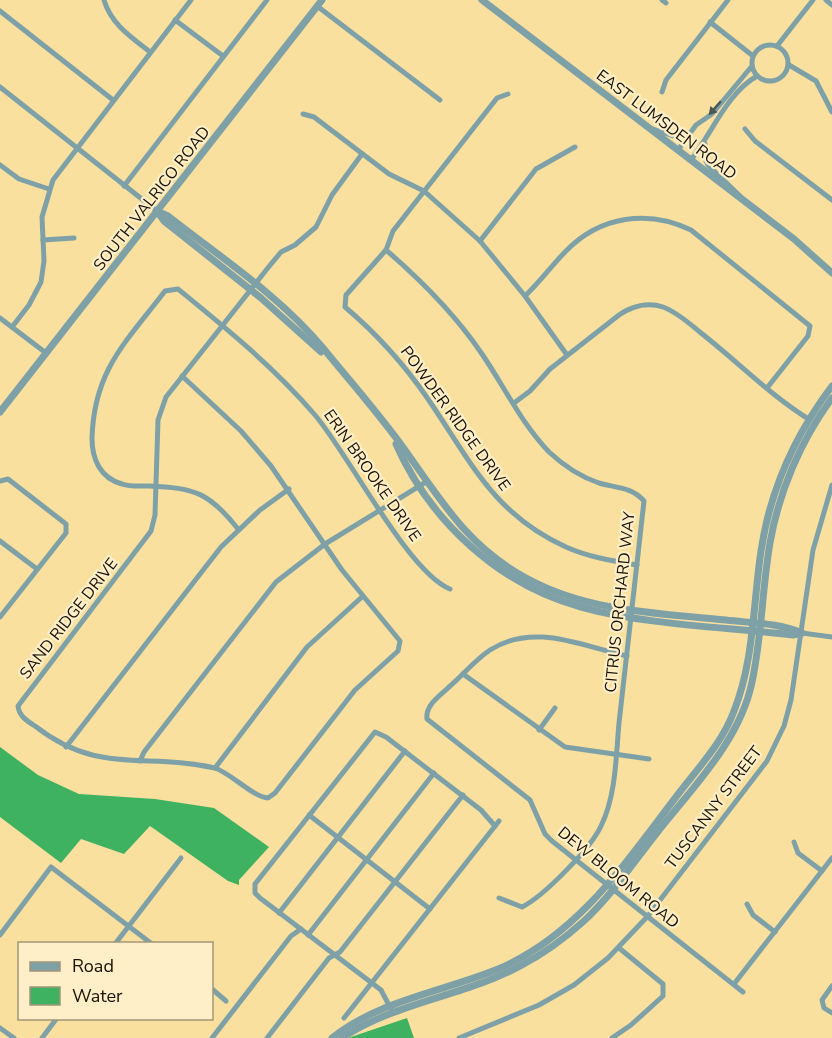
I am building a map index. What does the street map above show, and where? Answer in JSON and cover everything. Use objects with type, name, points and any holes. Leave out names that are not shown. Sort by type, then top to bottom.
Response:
[{"type":"street","points":[[104,0],[106,10],[117,25],[150,52]]},
{"type":"street","points":[[12,327],[29,305],[41,282],[44,261],[42,216],[49,189],[58,171],[191,0]]},
{"type":"street","points":[[124,186],[267,0]]},
{"type":"street","name":"EAST LUMSDEN ROAD","points":[[482,0],[744,201],[832,273]]},
{"type":"street","points":[[662,92],[666,80],[728,0]]},
{"type":"street","points":[[777,46],[813,0]]},
{"type":"street","points":[[826,0],[832,5]]},
{"type":"street","points":[[320,3],[440,100]]},
{"type":"street","name":"SOUTH VALRICO ROAD","points":[[0,412],[320,3]]},
{"type":"street","points":[[0,11],[113,100]]},
{"type":"street","points":[[175,21],[223,56]]},
{"type":"street","points":[[710,22],[753,56]]},
{"type":"street","points":[[789,64],[779,79],[768,81],[757,76],[752,66],[753,56],[766,45],[777,46],[786,53],[789,64],[816,81],[832,112]]},
{"type":"street","points":[[678,150],[696,124],[711,114],[752,66]]},
{"type":"street","points":[[691,160],[706,141],[718,118],[744,85],[757,76]]},
{"type":"street","points":[[0,87],[157,211],[164,221],[253,287],[330,358],[394,438],[459,535],[513,578],[539,592],[578,607],[756,627],[793,635],[802,633],[832,637]]},
{"type":"street","name":"POWDER RIDGE DRIVE","points":[[508,94],[497,98],[423,191],[393,231],[386,250],[346,295],[345,307],[393,352],[428,398],[478,477],[502,505],[529,526],[566,547],[600,558],[637,565]]},
{"type":"street","points":[[303,114],[314,117],[389,174],[423,191],[480,241],[525,296],[567,356]]},
{"type":"street","points":[[650,128],[676,137],[689,134]]},
{"type":"street","points":[[745,129],[754,141],[832,200]]},
{"type":"street","points":[[706,141],[704,155],[708,165],[736,189],[744,201]]},
{"type":"street","points":[[480,241],[536,169],[575,147]]},
{"type":"street","name":"SAND RIDGE DRIVE","points":[[182,376],[241,431],[289,489],[363,596],[399,638],[398,651],[358,686],[272,796],[261,796],[238,779],[215,768],[98,758],[66,747],[22,716],[19,704],[148,537],[155,518],[158,420],[166,397],[182,376],[222,325],[282,252],[295,245],[316,227],[332,195],[362,154]]},
{"type":"street","points":[[0,165],[19,179],[49,189]]},
{"type":"street","points":[[525,296],[568,249],[597,227],[618,219],[646,217],[673,221],[691,230],[810,326],[808,336],[767,388]]},
{"type":"street","points":[[43,240],[74,238]]},
{"type":"street","name":"CITRUS ORCHARD WAY","points":[[386,250],[419,278],[442,303],[482,353],[539,441],[566,466],[598,483],[636,492],[644,501],[616,755],[609,806],[601,828],[560,878],[531,903],[522,907],[499,898]]},
{"type":"street","name":"ERIN BROOKE DRIVE","points":[[238,529],[221,507],[197,491],[122,485],[107,475],[95,462],[92,453],[93,415],[101,381],[110,364],[165,291],[178,289],[282,378],[350,461],[379,509],[426,571],[438,584],[450,589]]},
{"type":"street","points":[[514,403],[567,356],[624,311],[638,306],[655,306],[679,316],[767,388],[812,421]]},
{"type":"street","points":[[0,318],[46,353]]},
{"type":"street","points":[[332,1038],[361,1019],[391,1010],[492,971],[524,956],[572,922],[610,887],[722,736],[743,686],[756,627],[766,521],[787,461],[832,386]]},
{"type":"street","points":[[812,421],[832,398]]},
{"type":"street","points":[[0,481],[8,479],[66,524],[66,533],[0,617]]},
{"type":"street","points":[[140,761],[144,752],[276,582],[297,563],[325,544],[423,484]]},
{"type":"street","name":"TUSCANNY STREET","points":[[459,1038],[528,1011],[557,996],[592,972],[619,948],[647,917],[759,772],[776,744],[791,700],[813,550],[832,485]]},
{"type":"street","points":[[66,747],[221,547],[238,529],[289,489]]},
{"type":"street","points":[[0,541],[37,569]]},
{"type":"street","points":[[215,768],[307,646],[363,596]]},
{"type":"street","name":"DEW BLOOM ROAD","points":[[627,656],[543,635],[524,636],[492,649],[463,674],[428,708],[426,713],[428,722],[530,800],[545,834],[575,860],[743,992]]},
{"type":"street","points":[[463,674],[565,747],[649,759]]},
{"type":"street","points":[[539,730],[555,708]]},
{"type":"street","points":[[344,1018],[372,983],[497,823],[405,751],[382,734],[375,732],[255,884],[254,890],[279,913],[372,983],[383,993],[391,1010]]},
{"type":"street","points":[[279,913],[405,751]]},
{"type":"street","points":[[308,935],[434,773]]},
{"type":"street","points":[[267,1038],[329,958],[335,955],[463,795]]},
{"type":"street","points":[[309,815],[430,909]]},
{"type":"street","points":[[794,842],[798,853],[822,871]]},
{"type":"street","points":[[116,942],[181,858]]},
{"type":"street","points":[[734,984],[832,858]]},
{"type":"street","points":[[0,935],[51,867],[149,942]]},
{"type":"street","points":[[747,904],[753,915],[775,932]]},
{"type":"street","points":[[212,1038],[291,936],[301,929]]},
{"type":"street","points":[[612,1038],[631,1025],[663,996],[663,984],[619,948]]},
{"type":"street","points":[[832,986],[823,997],[822,1004],[832,1012]]},
{"type":"street","points":[[213,990],[226,1001]]},
{"type":"street","points":[[342,1038],[391,1010]]},
{"type":"street","points":[[42,1038],[56,1020]]},
{"type":"street","points":[[0,1028],[14,1038]]},
{"type":"water","points":[[0,747],[38,775],[79,794],[155,799],[214,808],[269,847],[239,880],[239,885],[228,881],[150,826],[124,854],[81,839],[61,863],[0,817]]},
{"type":"water","points":[[407,1018],[414,1038],[348,1038]]}]
